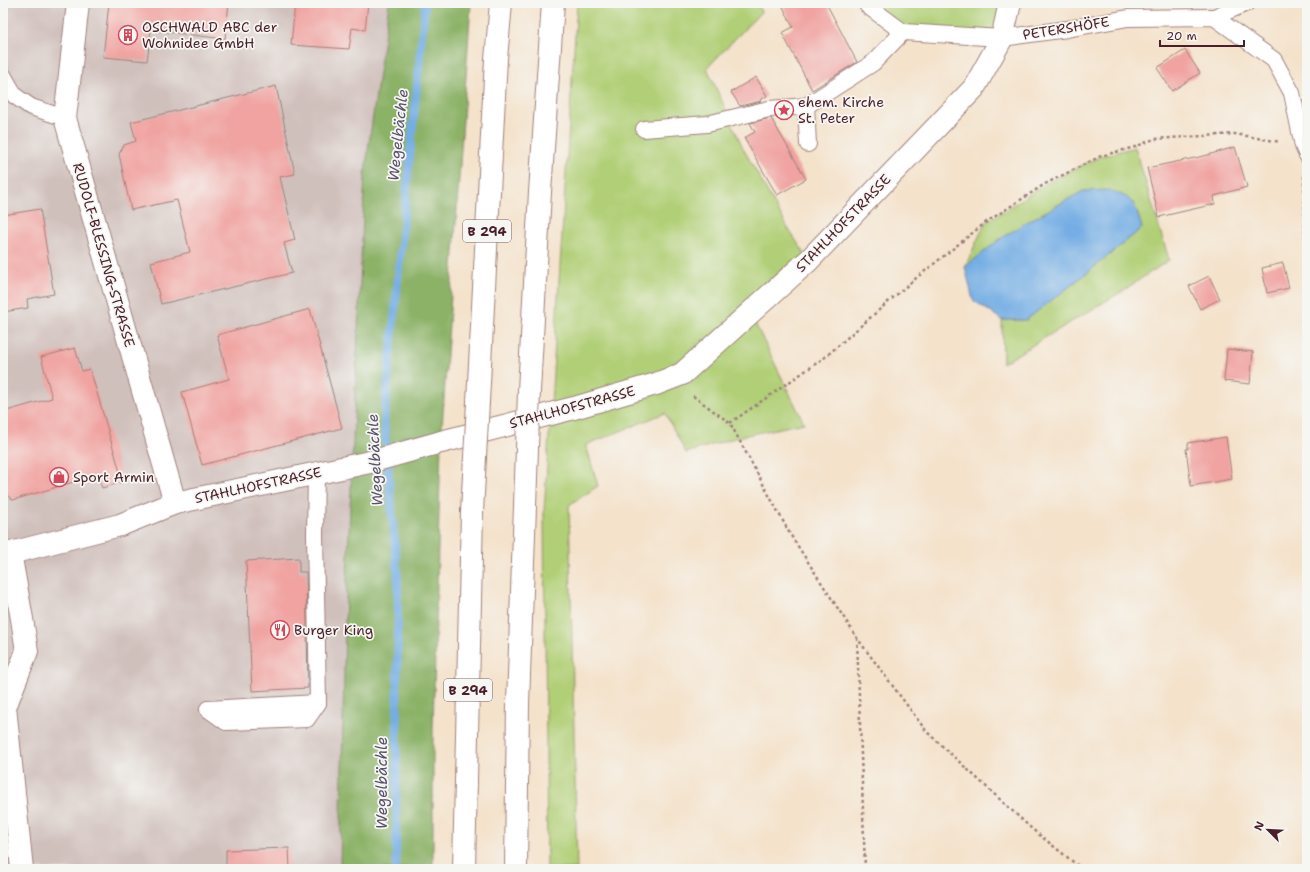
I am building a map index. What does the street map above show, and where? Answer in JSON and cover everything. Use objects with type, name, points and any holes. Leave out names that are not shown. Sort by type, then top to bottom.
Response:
[{"type":"main road","name":"RUDOLF-BLESSING-STRASSE","points":[[78,3],[65,118],[175,503]]},
{"type":"main road","name":"B 294","points":[[464,869],[472,512],[496,59],[501,3]]},
{"type":"main road","points":[[516,869],[518,703],[529,391],[553,3]]},
{"type":"main road","name":"PETERSHÖFE","points":[[1002,38],[1010,3]]},
{"type":"main road","name":"STAHLHOFSTRASSE","points":[[22,869],[5,707],[27,651],[22,619],[6,554],[120,525],[175,503],[370,462],[574,408],[656,384],[682,374],[809,260],[974,88],[1002,38]]},
{"type":"lane","points":[[866,3],[903,32],[1002,38]]},
{"type":"lane","name":"PETERSHÖFE","points":[[1002,38],[1067,29],[1128,18],[1214,17],[1247,3]]},
{"type":"lane","points":[[1214,17],[1274,60],[1292,93],[1306,149]]},
{"type":"lane","points":[[644,129],[707,124],[769,109],[806,106],[873,63],[903,32]]},
{"type":"lane","points":[[3,75],[15,96],[31,107],[65,118]]},
{"type":"lane","points":[[806,106],[808,144]]},
{"type":"lane","points":[[208,709],[318,703],[316,473]]},
{"type":"path","points":[[730,423],[824,358],[910,283],[985,223],[1045,184],[1101,156],[1135,147],[1154,139],[1235,134],[1306,149],[1307,376]]},
{"type":"path","points":[[682,374],[694,397],[730,423],[790,534],[857,638],[927,732],[1032,829],[1082,869]]},
{"type":"path","points":[[857,638],[865,869]]},
{"type":"shaded area","points":[[3,3],[389,3],[365,172],[345,623],[340,869],[3,869]]},
{"type":"green space","points":[[389,3],[471,3],[441,442],[433,728],[433,869],[340,869],[345,623],[365,172]]},
{"type":"green space","points":[[577,3],[758,3],[761,12],[707,68],[744,150],[789,230],[809,260],[750,313],[804,423],[738,437],[686,453],[665,413],[586,445],[598,486],[569,505],[577,869],[547,869],[544,512]]},
{"type":"green space","points":[[866,3],[1010,3],[1002,38],[903,32]]},
{"type":"green space","points":[[1135,147],[1169,260],[1121,292],[1003,363],[1002,320],[1026,320],[1142,228],[1134,203],[965,267],[985,223],[1045,184],[1101,156]]},
{"type":"water","points":[[1107,190],[1123,195],[1132,202],[1142,228],[1026,320],[1002,320],[973,300],[965,267],[1000,239],[1025,223],[1083,191]]},
{"type":"building","name":"OSCHWALD ABC der Wohnidee GmbH","points":[[109,3],[229,3],[225,39],[151,30],[147,61],[103,57]]},
{"type":"building","points":[[295,3],[368,3],[365,30],[352,28],[349,49],[291,45]]},
{"type":"building","points":[[781,3],[826,3],[857,62],[812,90],[782,33],[793,27]]},
{"type":"building","points":[[1185,50],[1200,73],[1172,91],[1157,68]]},
{"type":"building","points":[[756,77],[767,96],[760,100],[761,101],[740,106],[731,92]]},
{"type":"building","points":[[276,86],[295,174],[280,177],[295,240],[284,243],[292,273],[161,304],[151,262],[190,252],[177,200],[131,210],[119,154],[124,145],[136,141],[131,122]]},
{"type":"building","points":[[771,118],[806,179],[777,195],[744,138],[755,132],[750,123]]},
{"type":"building","points":[[1235,147],[1247,187],[1214,196],[1215,204],[1159,217],[1147,168],[1204,156]]},
{"type":"building","points":[[40,209],[54,294],[27,299],[28,308],[3,312],[3,215]]},
{"type":"building","points":[[1283,263],[1289,288],[1267,293],[1262,268]]},
{"type":"building","points":[[1209,276],[1220,299],[1200,309],[1189,286]]},
{"type":"building","points":[[310,309],[342,428],[202,465],[182,392],[229,379],[217,335]]},
{"type":"building","points":[[75,348],[82,371],[90,369],[123,482],[102,488],[97,475],[13,500],[3,492],[3,412],[52,398],[41,357]]},
{"type":"building","points":[[1227,349],[1253,352],[1250,384],[1224,381]]},
{"type":"building","points":[[1226,437],[1232,479],[1191,486],[1186,449],[1188,449],[1188,443]]},
{"type":"building","name":"Burger King","points":[[299,558],[299,572],[306,572],[308,688],[252,691],[246,561]]},
{"type":"building","points":[[289,848],[290,869],[226,869],[226,850]]},
{"type":"waterway","name":"Wegelbächle","points":[[396,869],[398,581],[384,421],[425,3]]},
{"type":"place","name":"OSCHWALD ABC der Wohnidee GmbH","points":[[128,35]]},
{"type":"place","name":"ehem. Kirche St. Peter","points":[[784,110]]},
{"type":"place","name":"Sport Armin","points":[[59,477]]},
{"type":"place","name":"Burger King","points":[[280,630]]}]
